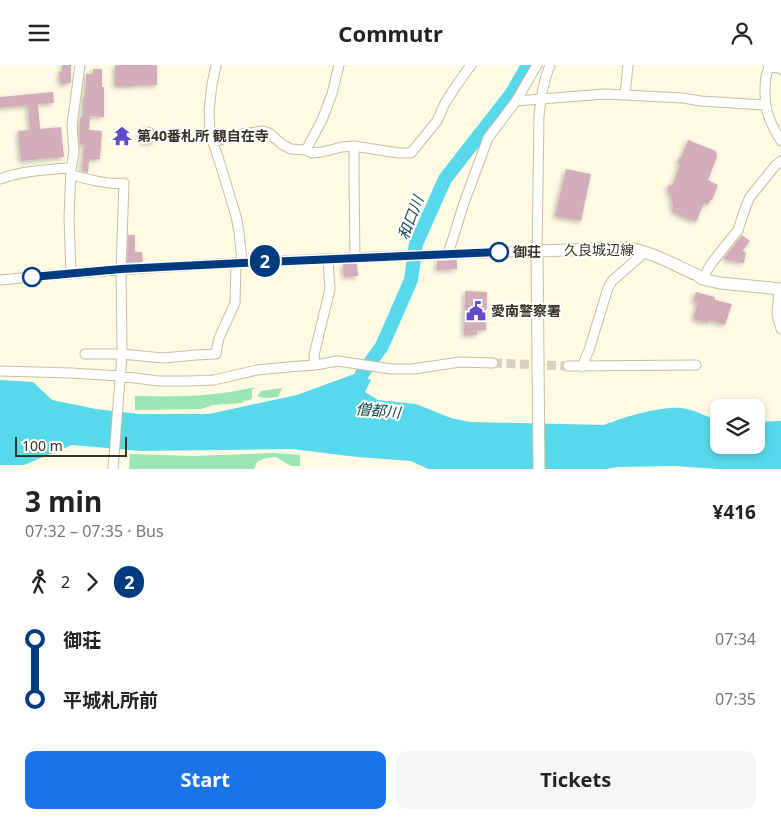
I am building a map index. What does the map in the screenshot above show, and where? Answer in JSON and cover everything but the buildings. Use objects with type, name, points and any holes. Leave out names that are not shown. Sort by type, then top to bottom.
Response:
[{"type":"main road","name":"久良城辺線","points":[[537,251],[624,248],[645,252],[702,279],[720,283],[780,289]]},
{"type":"main road","points":[[537,251],[539,469]]},
{"type":"street","points":[[71,274],[69,217],[74,152],[72,125],[80,65]]},
{"type":"street","points":[[85,353],[163,358],[216,354],[219,338],[235,303],[239,263],[239,232],[236,216],[210,134],[209,111],[216,65]]},
{"type":"street","points":[[306,150],[322,120],[332,94],[339,65]]},
{"type":"street","points":[[213,142],[241,134],[263,131],[269,133],[291,149],[306,150],[312,153],[354,146],[398,153],[411,153],[437,121],[445,103],[471,65]]},
{"type":"street","points":[[448,254],[488,138],[516,101],[537,65]]},
{"type":"street","points":[[0,280],[121,269],[537,251],[541,99],[545,78],[550,65]]},
{"type":"street","points":[[625,95],[628,65]]},
{"type":"street","points":[[781,69],[769,66],[764,81],[765,105],[771,125],[781,141]]},
{"type":"street","points":[[516,101],[605,94],[765,105]]},
{"type":"street","points":[[354,146],[355,258]]},
{"type":"street","points":[[702,279],[711,264],[738,230],[750,197],[781,161]]},
{"type":"street","points":[[0,179],[16,173],[68,168],[78,177],[115,184],[124,183],[121,269],[122,354],[113,469]]},
{"type":"street","points":[[582,367],[608,288],[612,281],[645,252]]},
{"type":"street","points":[[315,365],[314,355],[330,289],[328,259]]},
{"type":"street","points":[[780,289],[777,315],[781,329]]},
{"type":"street","points":[[0,371],[120,379],[188,381],[214,380],[257,370],[338,361],[391,369],[413,369],[460,362],[493,363]]},
{"type":"street","points":[[568,366],[696,365]]},
{"type":"green space","points":[[255,387],[252,390],[252,398],[243,401],[243,403],[213,405],[201,409],[135,410],[135,396],[195,396]]},
{"type":"green space","points":[[282,388],[278,397],[266,398],[259,397],[258,395],[261,391]]},
{"type":"green space","points":[[273,453],[300,455],[300,466],[291,466],[276,457],[266,458],[257,462],[254,469],[129,469],[130,454],[192,456]]},
{"type":"water","name":"僧都川","points":[[357,373],[371,380],[365,392],[378,400],[416,404],[451,418],[470,422],[604,425],[642,413],[681,408],[696,411],[710,417],[710,454],[765,454],[765,422],[781,421],[781,469],[717,469],[675,466],[606,469],[428,469],[411,461],[292,449],[141,451],[72,445],[24,465],[0,465],[0,380],[33,382],[52,400],[96,409],[139,414],[209,414],[297,395]]},
{"type":"waterway","name":"和口川","points":[[354,391],[362,374],[382,346],[411,280],[416,244],[445,179],[512,93],[528,65]]},
{"type":"tunnel","points":[[493,363],[568,366]]},
{"type":"bus line","name":"2","points":[[32,277],[121,269],[499,252]]},
{"type":"place","name":"第40番札所 観自在寺","points":[[122,136]]},
{"type":"place","name":"御荘","points":[[499,252]]},
{"type":"place","name":"愛南警察署","points":[[476,311]]}]
